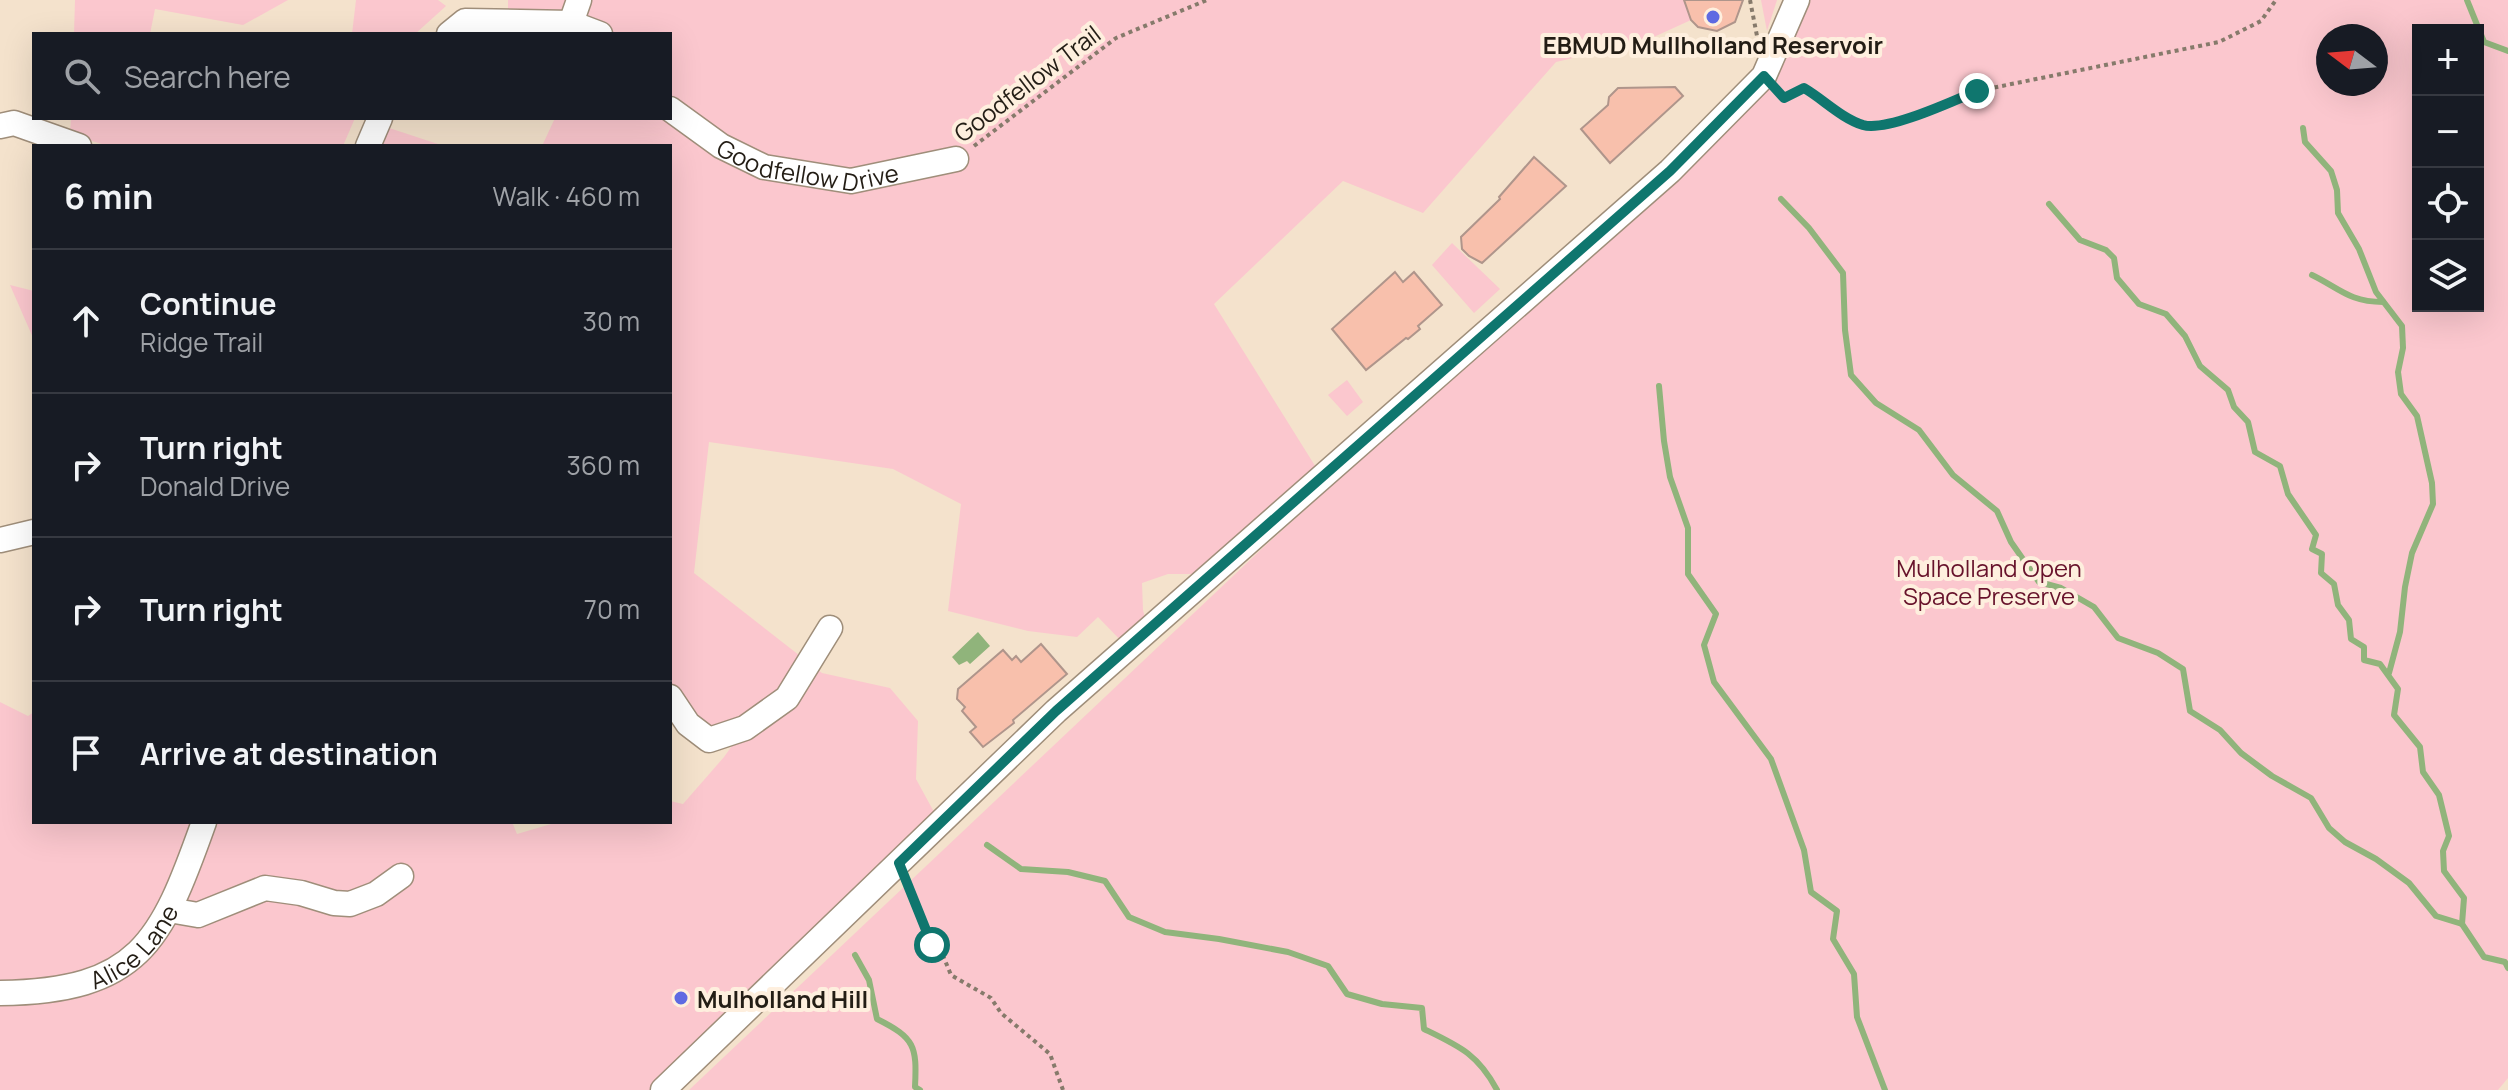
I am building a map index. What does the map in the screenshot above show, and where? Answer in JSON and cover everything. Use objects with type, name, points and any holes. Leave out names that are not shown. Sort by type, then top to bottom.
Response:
[{"type":"street","points":[[571,23],[579,0]]},
{"type":"street","points":[[663,1090],[1056,711],[1670,171],[1764,76],[1797,0]]},
{"type":"street","points":[[451,32],[465,21],[571,23],[595,32]]},
{"type":"street","name":"Goodfellow Drive","points":[[672,110],[721,146],[764,167],[851,181],[956,159]]},
{"type":"street","points":[[369,144],[379,120]]},
{"type":"street","points":[[0,126],[14,123],[73,144]]},
{"type":"street","points":[[0,540],[32,532]]},
{"type":"street","points":[[672,700],[688,724],[709,740],[745,728],[787,698],[830,628]]},
{"type":"street","name":"Alice Lane","points":[[0,993],[44,993],[75,987],[101,978],[149,944],[169,910],[203,824]]},
{"type":"street","points":[[169,910],[198,915],[265,888],[350,904],[376,894],[401,876]]},
{"type":"path","name":"Goodfellow Trail","points":[[956,159],[1116,38],[1207,0]]},
{"type":"path","points":[[1764,76],[1784,98],[1804,88],[1844,116],[1865,126],[1891,123],[1977,91],[2219,42],[2261,21],[2276,0]]},
{"type":"path","points":[[899,863],[932,945],[944,958],[951,975],[991,998],[1001,1013],[1050,1054],[1063,1090]]},
{"type":"green space","points":[[75,0],[288,0],[243,25],[155,9],[150,32],[74,32]]},
{"type":"green space","points":[[356,0],[438,0],[446,6],[417,32],[352,32]]},
{"type":"green space","points":[[508,0],[1685,0],[1691,20],[1645,41],[1556,62],[1423,213],[1343,181],[1214,304],[1322,477],[1212,574],[1168,574],[1142,583],[1143,610],[1148,630],[1128,648],[1098,617],[1077,637],[1028,631],[948,611],[961,504],[893,469],[709,442],[694,573],[822,673],[890,688],[918,721],[916,779],[940,823],[663,1090],[0,1090],[0,702],[28,716],[32,713],[32,824],[513,824],[517,834],[551,824],[672,824],[672,801],[683,804],[744,729],[709,740],[672,699],[672,144],[543,144],[554,120],[672,120],[672,32],[585,32],[508,22]]},
{"type":"green space","points":[[1761,0],[1777,0],[1767,31]]},
{"type":"green space","name":"Mulholland Open Space Preserve","points":[[1797,0],[2508,0],[2508,1078],[2498,1090],[689,1090],[1268,543],[1544,295],[1764,76]]},
{"type":"green space","points":[[71,120],[354,120],[344,144],[102,144],[70,134]]},
{"type":"green space","points":[[377,124],[438,144],[369,144]]},
{"type":"green space","points":[[1452,243],[1500,289],[1474,313],[1432,265]]},
{"type":"green space","points":[[10,285],[32,290],[32,335]]},
{"type":"green space","points":[[1347,380],[1363,402],[1347,416],[1328,395]]},
{"type":"shaded area","points":[[978,632],[990,646],[970,664],[967,661],[959,665],[952,657]]},
{"type":"building","name":"EBMUD Mullholland Reservoir","points":[[1684,0],[1743,0],[1735,22],[1717,31],[1698,27],[1691,20]]},
{"type":"building","points":[[1675,87],[1683,96],[1610,163],[1581,129],[1608,105],[1609,97],[1618,88]]},
{"type":"building","points":[[1534,157],[1566,186],[1482,263],[1469,256],[1462,249],[1461,237],[1500,199]]},
{"type":"building","points":[[1395,272],[1403,282],[1414,272],[1442,305],[1418,326],[1420,329],[1366,370],[1332,329]]},
{"type":"building","points":[[1041,644],[1067,674],[983,747],[970,732],[976,727],[962,711],[965,707],[957,699],[958,689],[1003,650],[1012,660],[1016,656],[1021,662]]},
{"type":"waterway","points":[[2467,0],[2484,42],[2508,51]]},
{"type":"waterway","points":[[2303,128],[2305,142],[2331,171],[2337,190],[2338,213],[2359,249],[2376,292],[2402,326],[2403,348],[2398,372],[2401,394],[2417,416],[2432,483],[2433,504],[2412,553],[2400,632],[2389,673]]},
{"type":"waterway","points":[[1781,199],[1809,228],[1843,273],[1845,330],[1851,375],[1876,403],[1919,430],[1953,475],[1997,511],[2011,542],[2039,582],[2061,588],[2094,607],[2118,638],[2158,653],[2183,669],[2190,711],[2220,730],[2241,753],[2272,776],[2311,798],[2329,828],[2345,842],[2376,859],[2409,883],[2436,916],[2462,924],[2484,957],[2505,962],[2508,968]]},
{"type":"waterway","points":[[2049,204],[2080,240],[2106,250],[2114,258],[2117,278],[2139,304],[2166,314],[2185,336],[2200,366],[2228,390],[2234,407],[2248,422],[2255,452],[2280,466],[2288,494],[2316,535],[2312,549],[2322,554],[2321,573],[2334,584],[2338,605],[2349,620],[2351,639],[2364,647],[2364,660],[2380,664],[2398,689],[2394,715],[2420,747],[2423,772],[2439,795],[2449,836],[2443,851],[2444,871],[2464,898],[2462,924]]},
{"type":"waterway","points":[[2312,275],[2353,297],[2383,302]]},
{"type":"waterway","points":[[1659,386],[1670,477],[1688,528],[1688,574],[1716,614],[1704,645],[1714,682],[1771,759],[1804,850],[1811,892],[1837,911],[1833,939],[1854,974],[1857,1017],[1885,1090]]},
{"type":"waterway","points":[[987,845],[1021,869],[1068,872],[1105,881],[1129,917],[1165,932],[1288,952],[1328,966],[1347,994],[1382,1004],[1422,1008],[1424,1029],[1475,1059],[1497,1090]]},
{"type":"waterway","points":[[855,955],[869,980],[877,1019],[899,1032],[911,1045],[915,1087],[920,1090]]},
{"type":"place","name":"EBMUD Mullholland Reservoir","points":[[1713,17]]},
{"type":"place","name":"Mulholland Hill","points":[[681,998]]},
{"type":"route","points":[[932,945],[899,863],[1056,711],[1670,171],[1764,76],[1784,98],[1804,88],[1844,116],[1865,126],[1891,123],[1977,91]]}]
